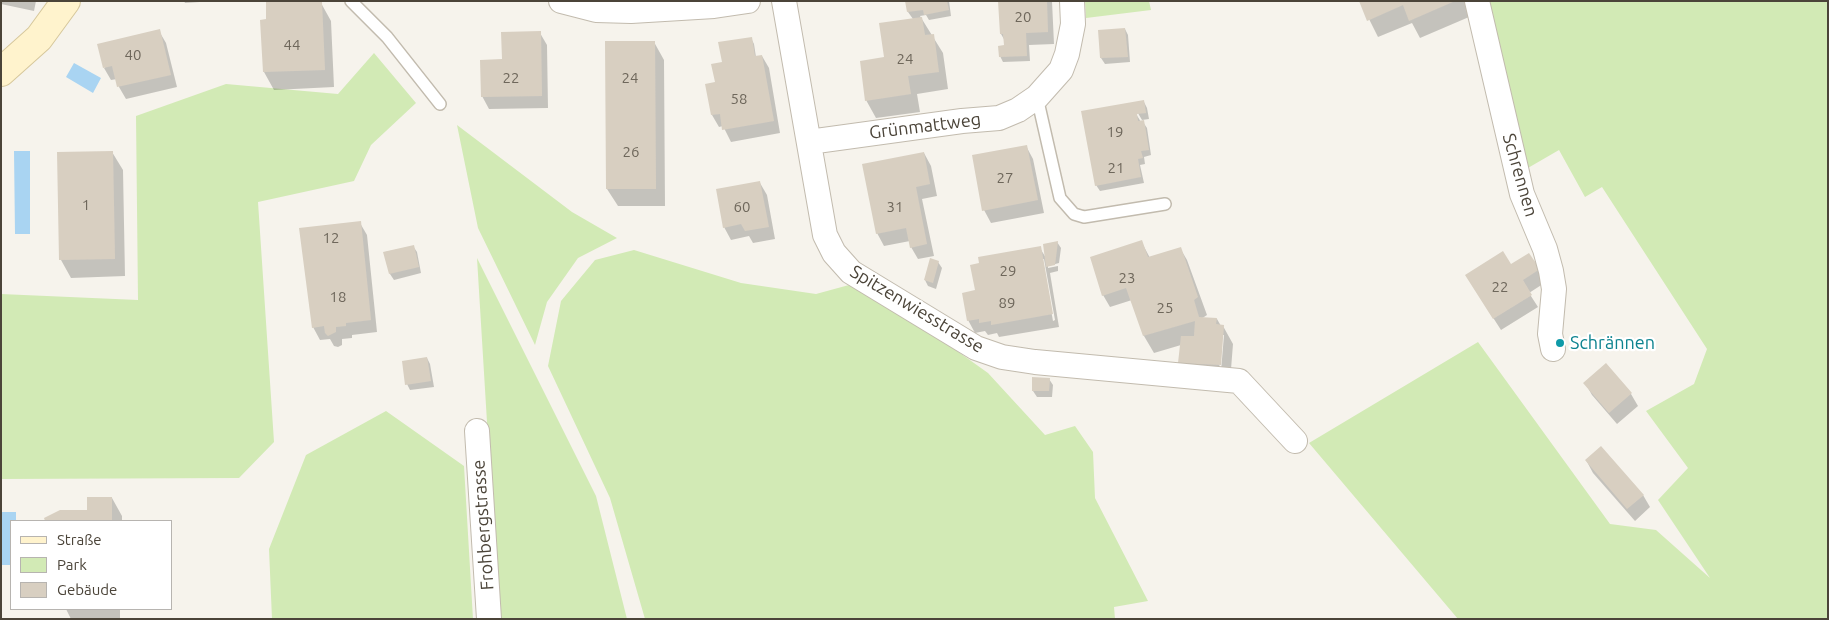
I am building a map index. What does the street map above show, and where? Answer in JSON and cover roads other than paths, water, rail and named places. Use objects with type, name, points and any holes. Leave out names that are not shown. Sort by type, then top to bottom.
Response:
[{"type":"street","points":[[1,72],[39,38],[66,1]]},
{"type":"street","points":[[561,1],[596,10],[631,11],[714,6],[748,1]]},
{"type":"street","name":"Spitzenwiesstrasse","points":[[784,1],[825,235],[834,253],[850,272],[976,348],[1002,357],[1045,363],[1239,381],[1295,442]]},
{"type":"street","name":"Grünmattweg","points":[[809,142],[962,121],[999,118],[1018,110],[1037,97],[1060,70],[1067,54],[1073,24],[1072,1]]},
{"type":"street","name":"Schrennen","points":[[1477,1],[1522,194],[1551,270],[1554,289],[1550,334],[1553,349]]},
{"type":"street","name":"Frohbergstrasse","points":[[477,431],[489,619]]},
{"type":"lane","points":[[351,1],[387,37],[440,104]]},
{"type":"lane","points":[[1037,97],[1060,198],[1074,214],[1084,217],[1165,204]]},
{"type":"water","points":[[74,63],[101,78],[93,93],[66,77]]},
{"type":"water","points":[[14,151],[30,151],[30,234],[15,234]]},
{"type":"water","points":[[2,512],[16,512],[16,520],[10,520],[10,565],[2,565]]},
{"type":"place","name":"Schrännen","points":[[1560,343]]}]
